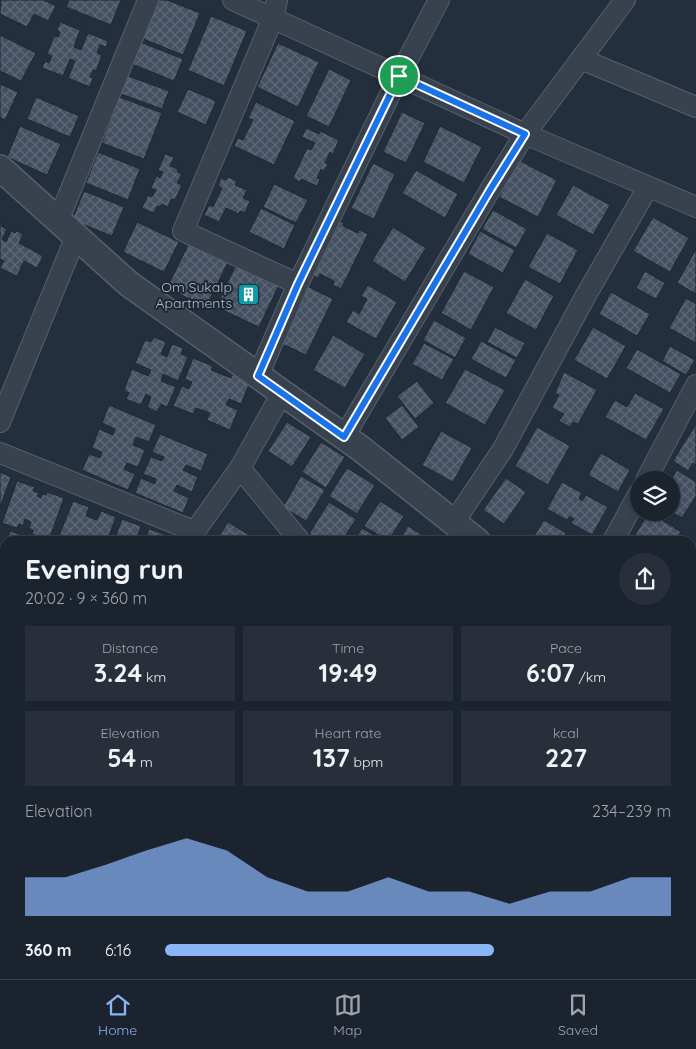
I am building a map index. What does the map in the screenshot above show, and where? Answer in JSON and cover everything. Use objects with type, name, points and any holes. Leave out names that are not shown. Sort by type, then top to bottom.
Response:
[{"type":"street","points":[[0,422],[148,0]]},
{"type":"street","points":[[233,0],[275,9],[399,76],[525,134],[691,206]]},
{"type":"street","points":[[258,376],[298,284],[399,76],[439,0]]},
{"type":"street","points":[[344,437],[525,134],[625,0]]},
{"type":"street","points":[[275,9],[183,231],[298,284]]},
{"type":"street","points":[[581,59],[696,107]]},
{"type":"street","points":[[0,168],[129,284],[344,437],[472,536]]},
{"type":"street","points":[[454,522],[503,449],[585,297],[648,187]]},
{"type":"street","points":[[651,471],[696,385]]},
{"type":"street","points":[[0,453],[191,536],[240,468],[282,393]]},
{"type":"street","points":[[240,468],[296,536]]},
{"type":"street","points":[[616,536],[630,510]]},
{"type":"building","points":[[1,0],[44,0],[56,6],[48,21],[34,14],[27,27],[0,14]]},
{"type":"building","points":[[69,0],[121,0],[111,25],[66,7]]},
{"type":"building","points":[[156,0],[167,0],[200,13],[183,55],[141,38]]},
{"type":"building","points":[[211,16],[247,31],[224,86],[188,70]]},
{"type":"building","points":[[60,22],[80,30],[74,47],[81,50],[88,33],[108,41],[106,47],[100,45],[97,53],[102,55],[96,71],[93,70],[90,77],[93,78],[90,87],[68,78],[75,61],[70,59],[63,76],[42,68],[45,61],[49,63],[52,56],[47,54],[54,36],[58,37],[60,32],[57,30]]},
{"type":"building","points":[[0,35],[36,53],[21,81],[0,71]]},
{"type":"building","points":[[140,42],[183,59],[174,81],[132,64]]},
{"type":"building","points":[[278,43],[319,62],[298,107],[257,87]]},
{"type":"building","points":[[329,69],[351,80],[329,127],[306,116]]},
{"type":"building","points":[[128,76],[169,91],[162,109],[121,94]]},
{"type":"building","points":[[0,84],[18,92],[5,120],[0,117]]},
{"type":"building","points":[[188,89],[216,101],[206,125],[177,112]]},
{"type":"building","points":[[36,97],[79,116],[70,137],[27,119]]},
{"type":"building","points":[[119,97],[162,113],[144,159],[102,143]]},
{"type":"building","points":[[256,102],[295,121],[274,165],[234,146],[238,138],[243,140],[253,120],[248,118]]},
{"type":"building","points":[[402,112],[425,123],[406,163],[383,152]]},
{"type":"building","points":[[20,126],[61,144],[47,175],[7,157]]},
{"type":"building","points":[[440,126],[482,147],[464,183],[423,162]]},
{"type":"building","points":[[306,128],[319,134],[320,131],[339,140],[333,154],[330,152],[325,163],[328,164],[324,171],[321,169],[317,178],[320,179],[317,186],[301,179],[300,182],[293,178],[307,148],[311,150],[315,143],[302,137]]},
{"type":"building","points":[[98,152],[140,169],[128,200],[86,183]]},
{"type":"building","points":[[165,154],[174,157],[170,166],[178,169],[177,172],[182,174],[177,183],[182,185],[175,200],[171,199],[168,207],[162,204],[160,207],[157,206],[154,213],[142,208],[148,195],[152,197],[156,190],[151,188],[156,176],[160,178],[163,172],[158,170]]},
{"type":"building","points":[[518,160],[557,180],[538,217],[499,197]]},
{"type":"building","points":[[373,163],[395,174],[374,219],[351,208]]},
{"type":"building","points":[[416,170],[458,194],[445,218],[402,193]]},
{"type":"building","points":[[228,177],[237,181],[235,185],[247,190],[243,198],[250,201],[245,213],[240,211],[239,214],[226,208],[219,222],[204,215],[209,205],[213,207],[222,188],[218,186],[221,178],[226,180]]},
{"type":"building","points":[[274,184],[308,200],[296,223],[263,207]]},
{"type":"building","points":[[573,185],[610,205],[593,235],[556,215]]},
{"type":"building","points":[[84,191],[124,207],[112,236],[72,220]]},
{"type":"building","points":[[261,208],[295,225],[284,249],[249,232]]},
{"type":"building","points":[[493,210],[527,229],[516,248],[482,229]]},
{"type":"building","points":[[653,217],[689,238],[670,272],[633,251]]},
{"type":"building","points":[[337,220],[344,223],[343,226],[358,233],[359,230],[368,234],[341,289],[333,285],[334,281],[320,274],[318,278],[311,274]]},
{"type":"building","points":[[137,222],[179,242],[164,272],[123,252]]},
{"type":"building","points":[[0,223],[2,224],[1,226],[7,229],[2,239],[6,242],[11,231],[15,233],[17,231],[23,234],[19,243],[43,256],[37,268],[24,261],[17,276],[0,268],[4,261],[0,259]]},
{"type":"building","points":[[393,227],[426,248],[405,282],[372,261]]},
{"type":"building","points":[[480,231],[515,250],[503,273],[468,254]]},
{"type":"building","points":[[547,233],[578,250],[560,284],[528,267]]},
{"type":"building","points":[[189,243],[228,262],[206,307],[167,288]]},
{"type":"building","points":[[696,249],[696,294],[677,283]]},
{"type":"building","name":"Om Sukalp Apartments","points":[[237,263],[280,283],[259,327],[216,307]]},
{"type":"building","points":[[464,271],[494,287],[471,330],[441,313]]},
{"type":"building","points":[[645,271],[665,283],[656,299],[636,288]]},
{"type":"building","points":[[525,279],[554,296],[536,330],[506,313]]},
{"type":"building","points":[[305,285],[333,299],[306,355],[278,342]]},
{"type":"building","points":[[368,285],[397,302],[376,339],[346,322],[353,310],[359,314],[367,299],[361,296]]},
{"type":"building","points":[[611,292],[650,314],[637,336],[599,314]]},
{"type":"building","points":[[686,298],[696,304],[696,343],[669,328]]},
{"type":"building","points":[[434,320],[466,338],[455,358],[423,340]]},
{"type":"building","points":[[495,327],[525,343],[517,358],[487,342]]},
{"type":"building","points":[[593,327],[626,346],[607,379],[574,360]]},
{"type":"building","points":[[333,335],[365,354],[345,388],[313,370]]},
{"type":"building","points":[[154,337],[166,342],[161,354],[167,357],[172,344],[183,348],[181,354],[188,357],[178,381],[163,374],[161,381],[176,387],[167,407],[161,404],[157,412],[147,407],[151,397],[146,394],[141,405],[126,399],[129,393],[124,390],[132,369],[148,376],[151,370],[135,363],[145,340],[151,342]]},
{"type":"building","points":[[481,341],[516,360],[506,378],[471,359]]},
{"type":"building","points":[[424,343],[454,359],[442,380],[412,364]]},
{"type":"building","points":[[670,346],[695,360],[686,375],[662,361]]},
{"type":"building","points":[[637,349],[681,374],[670,393],[626,368]]},
{"type":"building","points":[[193,358],[213,366],[211,370],[231,378],[233,374],[250,382],[241,404],[229,399],[226,405],[238,410],[230,430],[207,420],[210,413],[196,408],[193,414],[173,406],[182,386],[189,389],[192,382],[185,379]]},
{"type":"building","points":[[465,369],[505,390],[485,425],[445,403]]},
{"type":"building","points":[[564,372],[597,390],[578,424],[573,422],[570,427],[559,421],[564,414],[552,408],[559,395],[555,393]]},
{"type":"building","points":[[417,381],[434,403],[415,419],[397,396]]},
{"type":"building","points":[[635,393],[664,409],[646,440],[605,417],[615,400],[627,407]]},
{"type":"building","points":[[109,405],[156,425],[149,442],[136,437],[133,445],[145,450],[138,467],[127,463],[124,469],[135,474],[128,490],[82,470],[89,454],[100,458],[102,452],[92,448],[99,429],[113,435],[115,429],[102,423]]},
{"type":"building","points":[[402,405],[419,427],[402,440],[385,418]]},
{"type":"building","points":[[287,422],[311,437],[292,467],[268,451]]},
{"type":"building","points":[[696,424],[696,465],[693,463],[688,471],[673,461]]},
{"type":"building","points":[[537,427],[570,446],[548,485],[515,466]]},
{"type":"building","points":[[441,431],[472,448],[453,482],[422,465]]},
{"type":"building","points":[[160,434],[208,454],[201,471],[186,465],[183,470],[198,477],[192,492],[177,485],[174,491],[189,498],[183,513],[135,493],[141,478],[155,484],[156,479],[143,474],[151,457],[162,461],[164,457],[152,452]]},
{"type":"building","points":[[321,442],[345,457],[326,488],[302,472]]},
{"type":"building","points":[[601,453],[630,470],[618,492],[588,475]]},
{"type":"building","points":[[347,468],[375,485],[357,514],[329,496]]},
{"type":"building","points":[[0,472],[11,477],[0,507]]},
{"type":"building","points":[[680,472],[696,482],[696,496],[682,518],[680,517]]},
{"type":"building","points":[[301,476],[325,490],[306,521],[283,507]]},
{"type":"building","points":[[506,478],[526,492],[504,524],[483,510]]},
{"type":"building","points":[[17,481],[35,487],[33,491],[39,493],[37,496],[41,498],[42,494],[46,495],[47,492],[64,498],[50,536],[32,534],[33,530],[29,528],[31,522],[25,519],[23,526],[19,524],[17,528],[2,523]]},
{"type":"building","points":[[562,482],[582,493],[579,499],[582,501],[586,495],[608,507],[592,535],[571,523],[574,519],[570,516],[567,520],[547,509]]},
{"type":"building","points":[[73,501],[89,507],[86,516],[97,520],[101,511],[116,517],[109,536],[59,536]]},
{"type":"building","points":[[380,501],[404,516],[391,536],[380,536],[364,526]]},
{"type":"building","points":[[329,502],[356,519],[345,536],[312,536],[309,534]]},
{"type":"building","points":[[122,519],[141,526],[137,536],[116,536]]},
{"type":"building","points":[[544,520],[566,533],[564,536],[534,536]]},
{"type":"building","points":[[644,521],[663,521],[681,532],[678,536],[635,535]]},
{"type":"building","points":[[228,522],[251,536],[219,536]]},
{"type":"building","points":[[408,526],[424,536],[402,536]]},
{"type":"building","points":[[362,528],[376,536],[357,536]]},
{"type":"building","points":[[149,529],[164,534],[163,536],[146,536]]},
{"type":"building","points":[[10,531],[24,536],[8,536]]},
{"type":"place","name":"Om Sukalp Apartments","points":[[248,295]]},
{"type":"route","points":[[399,76],[525,134],[344,437],[258,376],[298,284],[399,76]]}]
